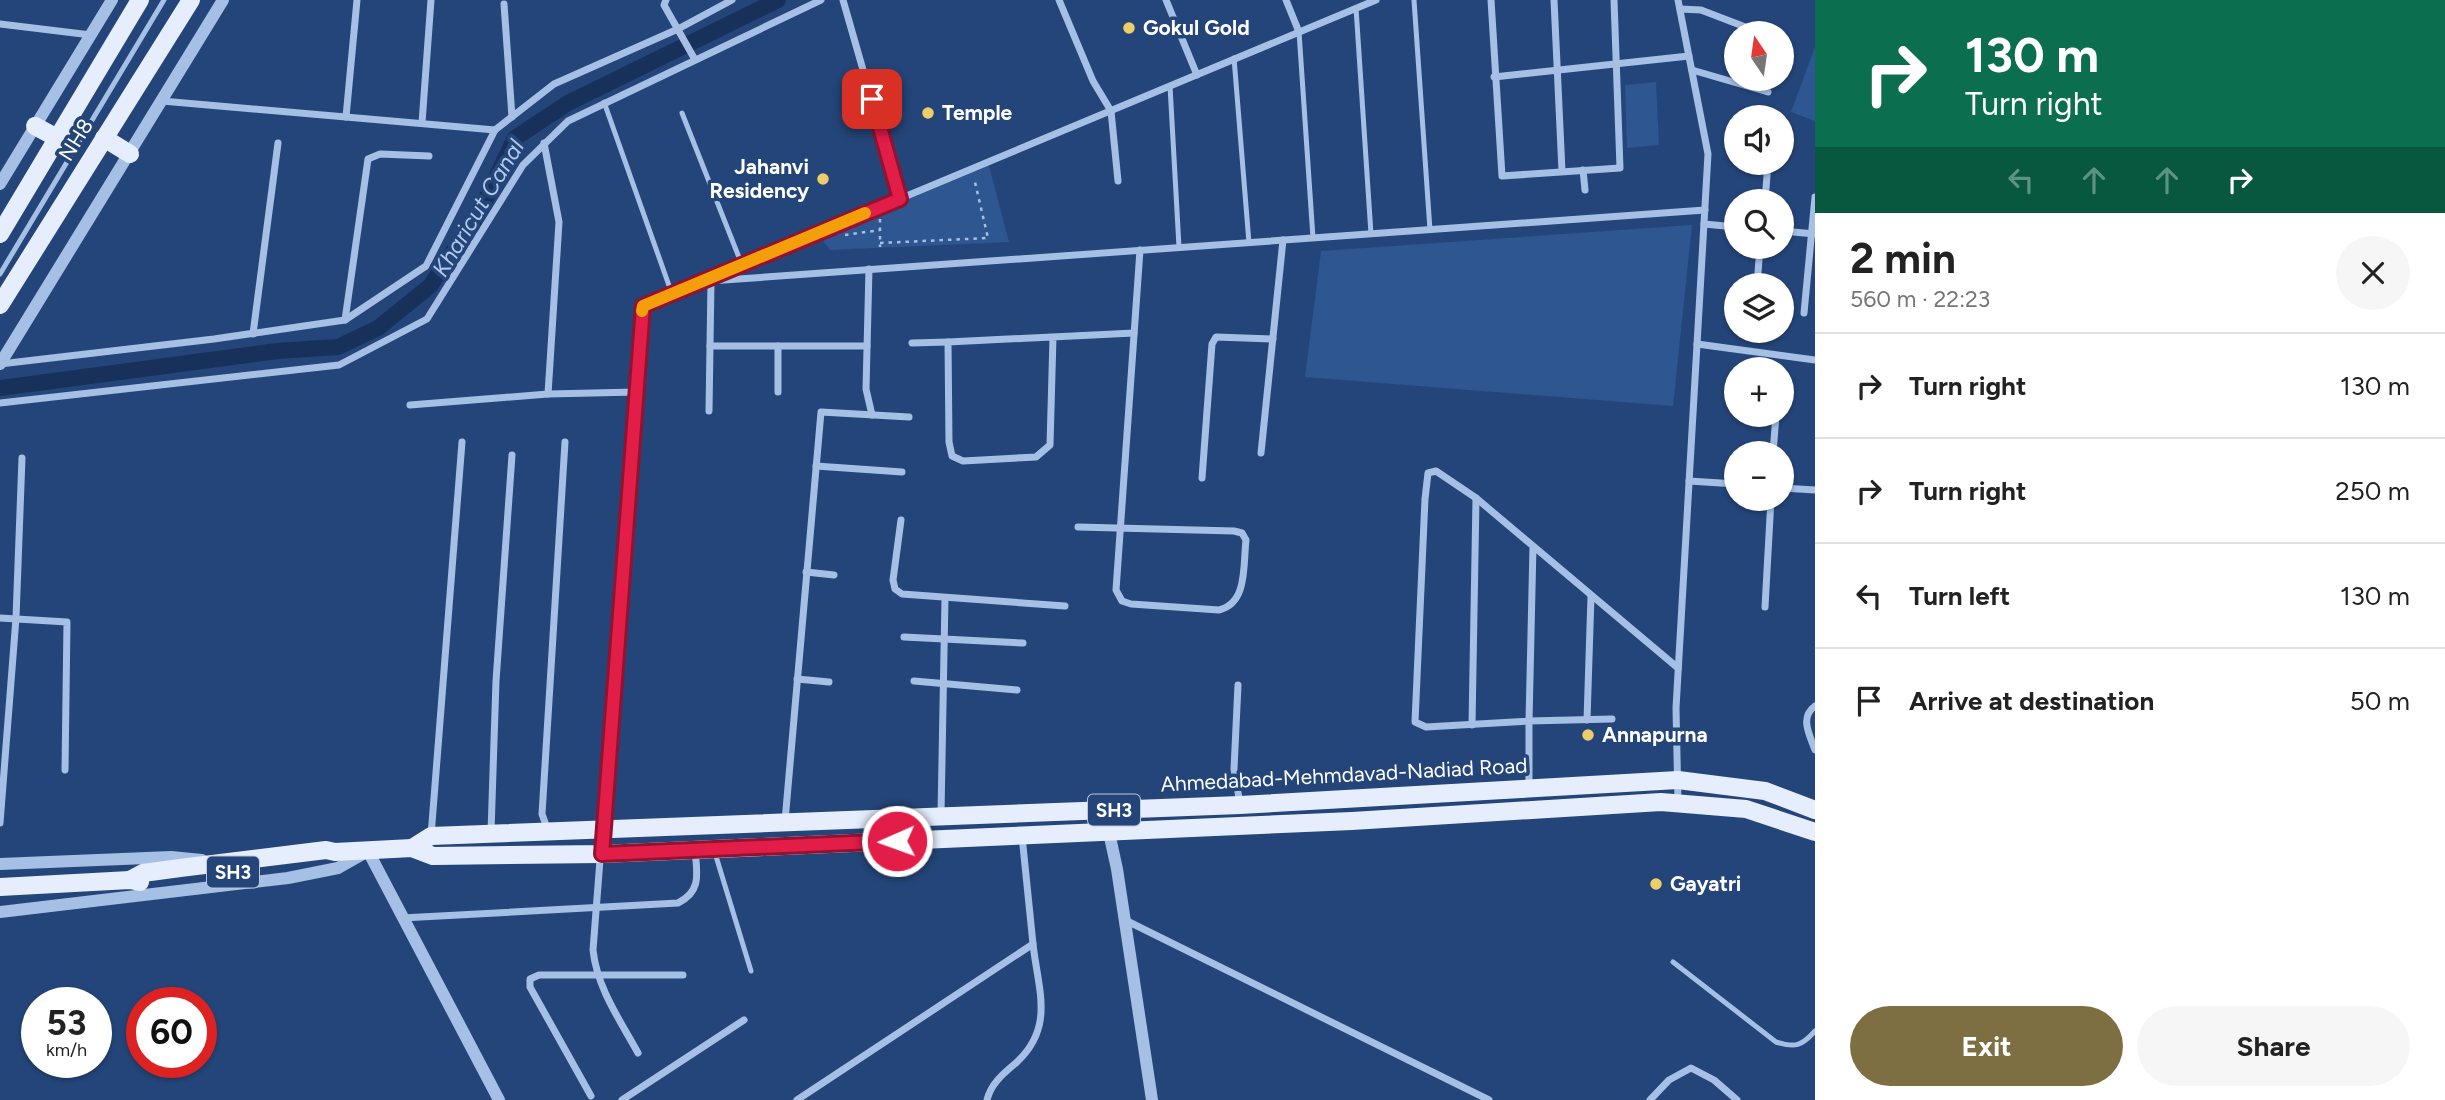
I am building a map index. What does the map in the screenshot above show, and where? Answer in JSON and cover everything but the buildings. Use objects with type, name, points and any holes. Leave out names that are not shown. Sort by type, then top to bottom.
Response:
[{"type":"main road","name":"NH8","points":[[0,234],[140,0]]},
{"type":"main road","name":"NH8","points":[[0,305],[191,0]]},
{"type":"main road","points":[[35,126],[57,138]]},
{"type":"main road","points":[[104,138],[130,154]]},
{"type":"main road","name":"Ahmedabad-Mehmdavad-Nadiad Road","points":[[431,836],[941,814],[1240,805],[1678,780],[1765,791],[1815,810]]},
{"type":"main road","points":[[130,880],[143,873],[326,850],[335,852],[412,848],[433,856],[602,854],[1678,803],[1746,809],[1815,832]]},
{"type":"main road","points":[[412,848],[431,836]]},
{"type":"main road","name":"SH3","points":[[0,887],[130,880],[147,884],[327,859],[335,852]]},
{"type":"street","points":[[0,184],[111,0]]},
{"type":"street","points":[[0,364],[223,0]]},
{"type":"street","points":[[346,117],[358,0]]},
{"type":"street","points":[[422,124],[431,0]]},
{"type":"street","points":[[666,0],[664,5],[694,58]]},
{"type":"street","points":[[0,364],[253,334],[345,320],[426,266],[495,130],[554,84],[678,29],[732,0]]},
{"type":"street","points":[[0,403],[339,365],[427,320],[523,165],[568,121],[694,58],[821,0]]},
{"type":"street","points":[[843,0],[900,199]]},
{"type":"street","points":[[1059,0],[1093,81],[1111,111],[1118,181]]},
{"type":"street","points":[[1166,0],[1197,75]]},
{"type":"street","points":[[1286,0],[1299,32]]},
{"type":"street","points":[[638,1053],[598,975],[593,950],[643,306],[1376,0]]},
{"type":"street","points":[[1491,0],[1502,176],[1620,168],[1614,0]]},
{"type":"street","points":[[1554,0],[1562,172]]},
{"type":"street","points":[[1678,0],[1708,154],[1678,668],[1678,803]]},
{"type":"street","points":[[505,4],[512,117]]},
{"type":"street","points":[[1680,9],[1701,9],[1731,21]]},
{"type":"street","points":[[0,24],[39,26],[90,35]]},
{"type":"street","points":[[1494,76],[1689,56]]},
{"type":"street","points":[[1692,70],[1768,92]]},
{"type":"street","points":[[162,101],[495,130]]},
{"type":"street","points":[[253,334],[278,143]]},
{"type":"street","points":[[544,143],[559,222],[548,394]]},
{"type":"street","points":[[345,320],[368,159],[380,154],[429,156]]},
{"type":"street","points":[[1583,170],[1585,190]]},
{"type":"street","points":[[1804,313],[1815,197]]},
{"type":"street","points":[[707,281],[1705,210]]},
{"type":"street","points":[[1704,224],[1724,226]]},
{"type":"street","points":[[1794,232],[1813,234]]},
{"type":"street","points":[[1261,453],[1283,240]]},
{"type":"street","points":[[1078,527],[1120,529],[1242,533],[1246,540],[1239,600],[1230,607],[1219,610],[1122,601],[1116,590],[1120,529],[1140,250]]},
{"type":"street","points":[[869,269],[866,389],[872,415]]},
{"type":"street","points":[[707,281],[709,411]]},
{"type":"street","points":[[912,343],[1134,333]]},
{"type":"street","points":[[1202,478],[1212,344],[1216,337],[1224,336],[1273,339]]},
{"type":"street","points":[[948,342],[949,442],[952,456],[963,461],[1036,457],[1050,445],[1053,337]]},
{"type":"street","points":[[1697,344],[1815,360]]},
{"type":"street","points":[[710,346],[867,346]]},
{"type":"street","points":[[778,346],[778,392]]},
{"type":"street","points":[[410,405],[548,394],[637,392]]},
{"type":"street","points":[[785,821],[821,412],[909,417]]},
{"type":"street","points":[[431,836],[462,442]]},
{"type":"street","points":[[548,831],[542,814],[565,442]]},
{"type":"street","points":[[491,834],[496,681],[512,455]]},
{"type":"street","points":[[0,823],[16,618],[22,458]]},
{"type":"street","points":[[816,466],[902,472]]},
{"type":"street","points":[[1612,719],[1426,727],[1415,722],[1413,705],[1428,473],[1436,471],[1476,498],[1678,668]]},
{"type":"street","points":[[1689,481],[1724,483]]},
{"type":"street","points":[[1794,489],[1815,490]]},
{"type":"street","points":[[1472,724],[1476,498]]},
{"type":"street","points":[[1765,607],[1770,511]]},
{"type":"street","points":[[901,520],[893,580],[895,589],[902,594],[1065,606]]},
{"type":"street","points":[[1529,787],[1533,546]]},
{"type":"street","points":[[806,572],[834,575]]},
{"type":"street","points":[[1587,720],[1591,596]]},
{"type":"street","points":[[941,814],[944,598]]},
{"type":"street","points":[[0,618],[67,622],[65,770]]},
{"type":"street","points":[[904,637],[1023,643]]},
{"type":"street","points":[[797,679],[829,682]]},
{"type":"street","points":[[914,681],[1017,690]]},
{"type":"street","points":[[1237,685],[1234,769],[1240,805]]},
{"type":"street","points":[[1815,706],[1806,716],[1806,725],[1815,750]]},
{"type":"street","points":[[1104,810],[1125,920],[1152,1100]]},
{"type":"street","points":[[987,1100],[997,1080],[1037,1038],[1042,1020],[1022,836]]},
{"type":"street","points":[[402,919],[678,903],[690,897],[698,884],[695,850]]},
{"type":"street","points":[[0,912],[288,878],[338,868],[368,851],[499,1100]]},
{"type":"street","name":"SH3","points":[[0,864],[171,857],[224,862]]},
{"type":"street","points":[[1125,920],[1489,1100]]},
{"type":"street","points":[[797,1100],[1033,944]]},
{"type":"street","points":[[591,1096],[529,982],[539,975],[682,975]]},
{"type":"street","points":[[622,1100],[744,1020]]},
{"type":"street","points":[[1650,1100],[1669,1080],[1691,1068],[1714,1080],[1737,1100]]},
{"type":"lane","points":[[0,274],[164,0]]},
{"type":"lane","points":[[1414,0],[1430,230]]},
{"type":"lane","points":[[1356,8],[1371,234]]},
{"type":"lane","points":[[1299,32],[1313,238]]},
{"type":"lane","points":[[1234,58],[1249,243]]},
{"type":"lane","points":[[1170,86],[1179,247]]},
{"type":"lane","points":[[604,102],[672,294]]},
{"type":"lane","points":[[682,113],[742,265]]},
{"type":"lane","points":[[714,849],[751,971]]},
{"type":"lane","points":[[1673,962],[1776,1042],[1792,1047],[1801,1045],[1815,1031]]},
{"type":"path","points":[[880,214],[880,245],[988,238],[974,176],[962,181]]},
{"type":"path","points":[[845,235],[880,230]]},
{"type":"shaded area","points":[[1815,47],[1815,121],[1794,113],[1794,105]]},
{"type":"shaded area","points":[[1656,82],[1659,145],[1627,148],[1625,85]]},
{"type":"shaded area","points":[[988,162],[1009,242],[830,250],[824,242],[823,231]]},
{"type":"shaded area","points":[[1692,225],[1673,406],[1305,377],[1321,251]]},
{"type":"waterway","name":"Kharicut Canal","points":[[0,388],[277,351],[338,347],[378,328],[430,286],[479,213],[515,138],[568,103],[778,0]]},
{"type":"slow traffic","points":[[642,311],[643,306],[865,213]]},
{"type":"place","name":"Gokul Gold","points":[[1129,28]]},
{"type":"place","name":"Temple","points":[[928,113]]},
{"type":"place","name":"Jahanvi Residency","points":[[823,179]]},
{"type":"place","name":"Annapurna","points":[[1588,735]]},
{"type":"place","name":"Gayatri","points":[[1656,884]]},
{"type":"route","points":[[872,99],[900,199],[643,306],[602,854],[897,841]]}]
